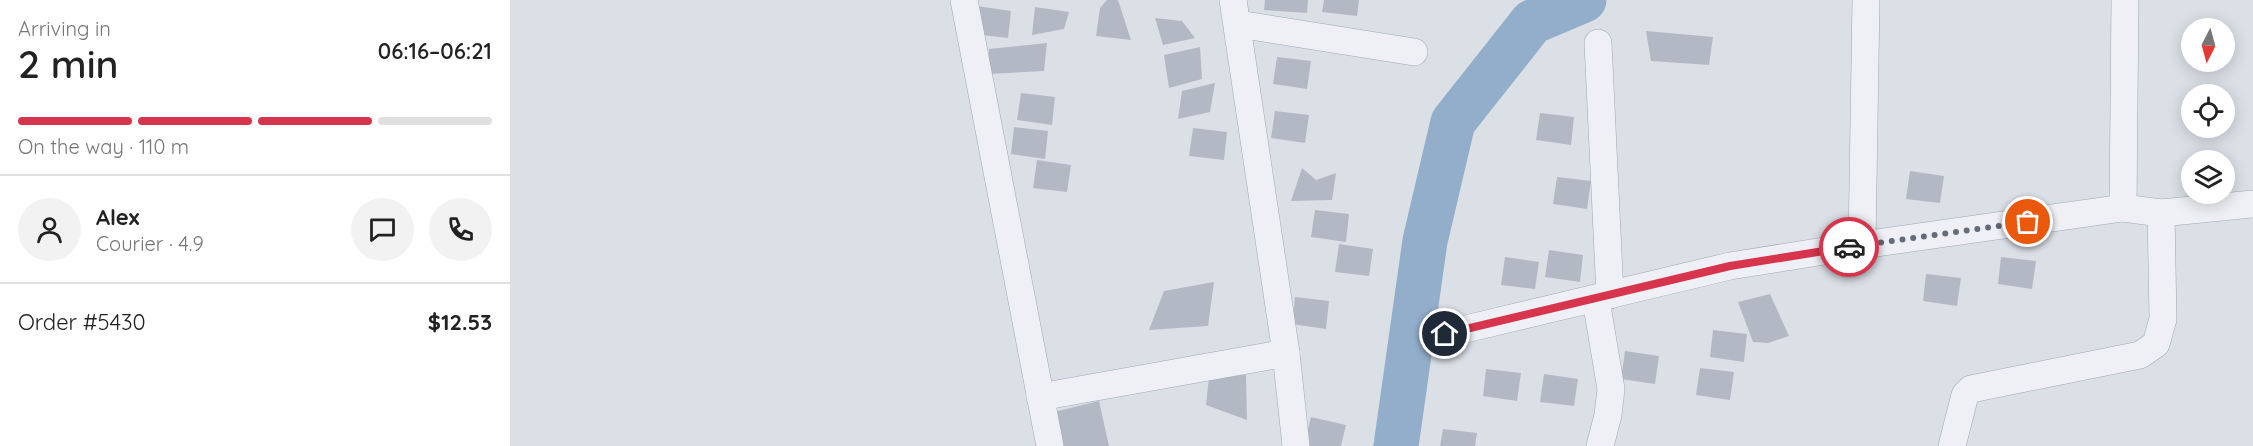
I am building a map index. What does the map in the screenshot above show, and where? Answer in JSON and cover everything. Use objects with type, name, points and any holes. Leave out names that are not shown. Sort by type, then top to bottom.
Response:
[{"type":"street","points":[[964,0],[1050,446]]},
{"type":"street","points":[[1862,245],[1866,0]]},
{"type":"street","points":[[2123,208],[2125,0]]},
{"type":"street","points":[[1296,446],[1286,352],[1235,12],[1414,52]]},
{"type":"street","points":[[1598,43],[1603,297],[1611,389],[1608,415],[1600,446]]},
{"type":"street","points":[[1445,334],[1730,266],[2123,208],[2161,213],[2253,204]]},
{"type":"street","points":[[1952,446],[1965,395],[1971,390],[2140,355],[2156,344],[2163,319],[2161,213]]},
{"type":"street","points":[[1040,397],[1286,352]]},
{"type":"building","points":[[1107,0],[1118,0],[1131,40],[1096,36],[1100,8]]},
{"type":"building","points":[[1265,0],[1308,0],[1307,13],[1264,10]]},
{"type":"building","points":[[1324,0],[1359,0],[1357,16],[1322,12]]},
{"type":"building","points":[[977,6],[1011,11],[1008,38],[973,34]]},
{"type":"building","points":[[1035,7],[1069,12],[1064,29],[1032,35]]},
{"type":"building","points":[[1155,18],[1182,21],[1195,38],[1163,45]]},
{"type":"building","points":[[1646,31],[1713,37],[1709,65],[1651,61]]},
{"type":"building","points":[[1047,43],[1044,71],[988,74],[989,49]]},
{"type":"building","points":[[1200,47],[1202,79],[1169,88],[1164,55]]},
{"type":"building","points":[[1277,57],[1311,61],[1307,89],[1273,84]]},
{"type":"building","points":[[1215,83],[1210,112],[1178,119],[1182,91]]},
{"type":"building","points":[[1021,93],[1055,97],[1052,125],[1017,120]]},
{"type":"building","points":[[1275,111],[1309,115],[1305,143],[1271,138]]},
{"type":"building","points":[[1540,113],[1574,117],[1571,145],[1536,140]]},
{"type":"building","points":[[1014,127],[1048,131],[1045,159],[1011,154]]},
{"type":"building","points":[[1193,128],[1227,132],[1224,160],[1189,156]]},
{"type":"building","points":[[1037,160],[1071,165],[1067,192],[1033,188]]},
{"type":"building","points":[[1302,168],[1316,180],[1336,173],[1332,200],[1291,201]]},
{"type":"building","points":[[1910,171],[1944,176],[1940,203],[1906,199]]},
{"type":"building","points":[[1557,177],[1591,181],[1587,209],[1553,204]]},
{"type":"building","points":[[1315,210],[1349,214],[1346,242],[1311,237]]},
{"type":"building","points":[[1339,244],[1373,249],[1369,276],[1335,272]]},
{"type":"building","points":[[1549,250],[1583,255],[1580,282],[1545,277]]},
{"type":"building","points":[[1505,257],[1539,262],[1535,289],[1501,285]]},
{"type":"building","points":[[2001,257],[2036,261],[2032,289],[1998,284]]},
{"type":"building","points":[[1926,274],[1961,278],[1957,306],[1923,301]]},
{"type":"building","points":[[1214,282],[1208,326],[1149,330],[1164,291]]},
{"type":"building","points":[[1770,294],[1789,336],[1768,343],[1753,342],[1738,302]]},
{"type":"building","points":[[1295,297],[1329,301],[1326,329],[1292,324]]},
{"type":"building","points":[[1713,330],[1747,334],[1744,362],[1710,357]]},
{"type":"building","points":[[1625,351],[1659,356],[1655,384],[1621,379]]},
{"type":"building","points":[[1700,368],[1734,372],[1730,400],[1696,395]]},
{"type":"building","points":[[1486,369],[1521,373],[1517,401],[1483,396]]},
{"type":"building","points":[[1544,374],[1578,379],[1574,406],[1540,402]]},
{"type":"building","points":[[1246,375],[1247,420],[1206,405],[1209,377]]},
{"type":"building","points":[[1099,401],[1109,446],[1063,446],[1054,412]]},
{"type":"building","points":[[1311,417],[1346,425],[1341,446],[1304,446]]},
{"type":"building","points":[[1443,429],[1477,433],[1475,446],[1440,446]]},
{"type":"waterway","points":[[1396,446],[1425,241],[1453,122],[1532,22],[1584,0]]},
{"type":"way so far","points":[[1849,247],[2028,222]]},
{"type":"route","points":[[1445,334],[1596,300],[1730,266],[1849,247]]}]
